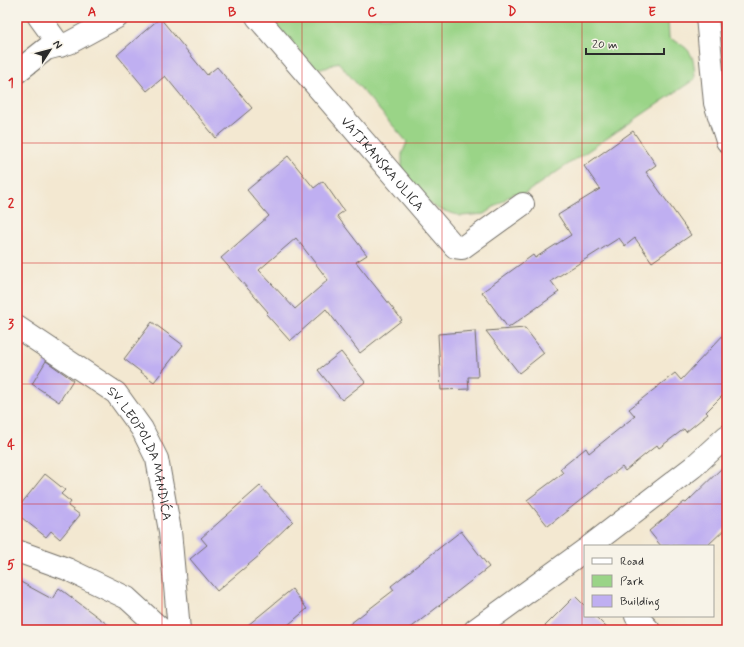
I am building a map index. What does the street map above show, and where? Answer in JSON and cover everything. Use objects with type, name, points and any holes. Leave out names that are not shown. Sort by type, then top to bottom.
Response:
[{"type":"street","points":[[39,17],[60,46]]},
{"type":"street","points":[[17,72],[46,49],[69,44],[117,17]]},
{"type":"street","name":"VATIKANSKA ULICA","points":[[257,17],[455,247],[462,248],[523,204]]},
{"type":"street","points":[[707,17],[715,103],[727,141]]},
{"type":"street","name":"SV. LEOPOLDA MANDIĆA","points":[[17,327],[116,393],[142,429],[157,459],[170,531],[178,630]]},
{"type":"street","points":[[594,545],[693,467],[727,436]]},
{"type":"street","points":[[17,551],[67,569],[127,598],[162,630]]},
{"type":"street","points":[[475,630],[584,553]]},
{"type":"street","points":[[637,617],[649,630]]},
{"type":"green space","points":[[268,17],[668,17],[669,38],[683,46],[690,53],[694,64],[695,79],[518,198],[514,193],[484,214],[461,216],[438,209],[425,200],[402,172],[402,154],[407,142],[338,62],[326,68],[315,68]]},
{"type":"building","points":[[160,18],[207,75],[217,67],[252,108],[216,138],[165,76],[147,91],[117,55]]},
{"type":"building","points":[[633,131],[656,165],[646,172],[691,235],[652,262],[635,238],[625,246],[619,238],[551,281],[559,292],[508,328],[482,292],[533,255],[535,258],[571,235],[558,215],[600,189],[584,166]]},
{"type":"building","points":[[288,156],[314,188],[323,181],[344,211],[337,216],[367,255],[356,262],[402,320],[360,353],[326,309],[290,341],[266,314],[268,312],[221,258],[269,216],[247,190]],"holes":[[[296,238],[328,280],[295,309],[259,270]]]},
{"type":"building","points":[[152,322],[183,345],[154,382],[124,359]]},
{"type":"building","points":[[525,328],[544,353],[519,373],[486,331]]},
{"type":"building","points":[[475,331],[478,377],[468,377],[469,389],[441,390],[438,334]]},
{"type":"building","points":[[727,331],[727,391],[706,412],[708,414],[686,432],[684,429],[659,448],[657,445],[625,471],[622,467],[548,526],[527,500],[563,473],[560,469],[586,448],[589,453],[635,416],[629,409],[675,373],[681,380]]},
{"type":"building","points":[[341,352],[365,382],[342,400],[318,370]]},
{"type":"building","points":[[46,361],[73,380],[59,402],[32,384]]},
{"type":"building","points":[[727,463],[727,527],[708,545],[660,545],[649,531],[684,502],[686,503]]},
{"type":"building","points":[[45,474],[65,490],[61,494],[71,502],[68,506],[80,515],[60,539],[51,531],[46,537],[17,514],[17,509]]},
{"type":"building","points":[[260,486],[293,521],[259,554],[260,555],[217,591],[190,559],[207,545],[201,538]]},
{"type":"building","points":[[461,531],[489,567],[408,630],[342,630],[394,590],[391,586]]},
{"type":"building","points":[[17,580],[52,599],[59,588],[115,630],[17,630]]},
{"type":"building","points":[[292,589],[307,609],[282,630],[242,630]]},
{"type":"building","points":[[575,596],[584,605],[584,617],[596,617],[609,630],[541,630]]}]
